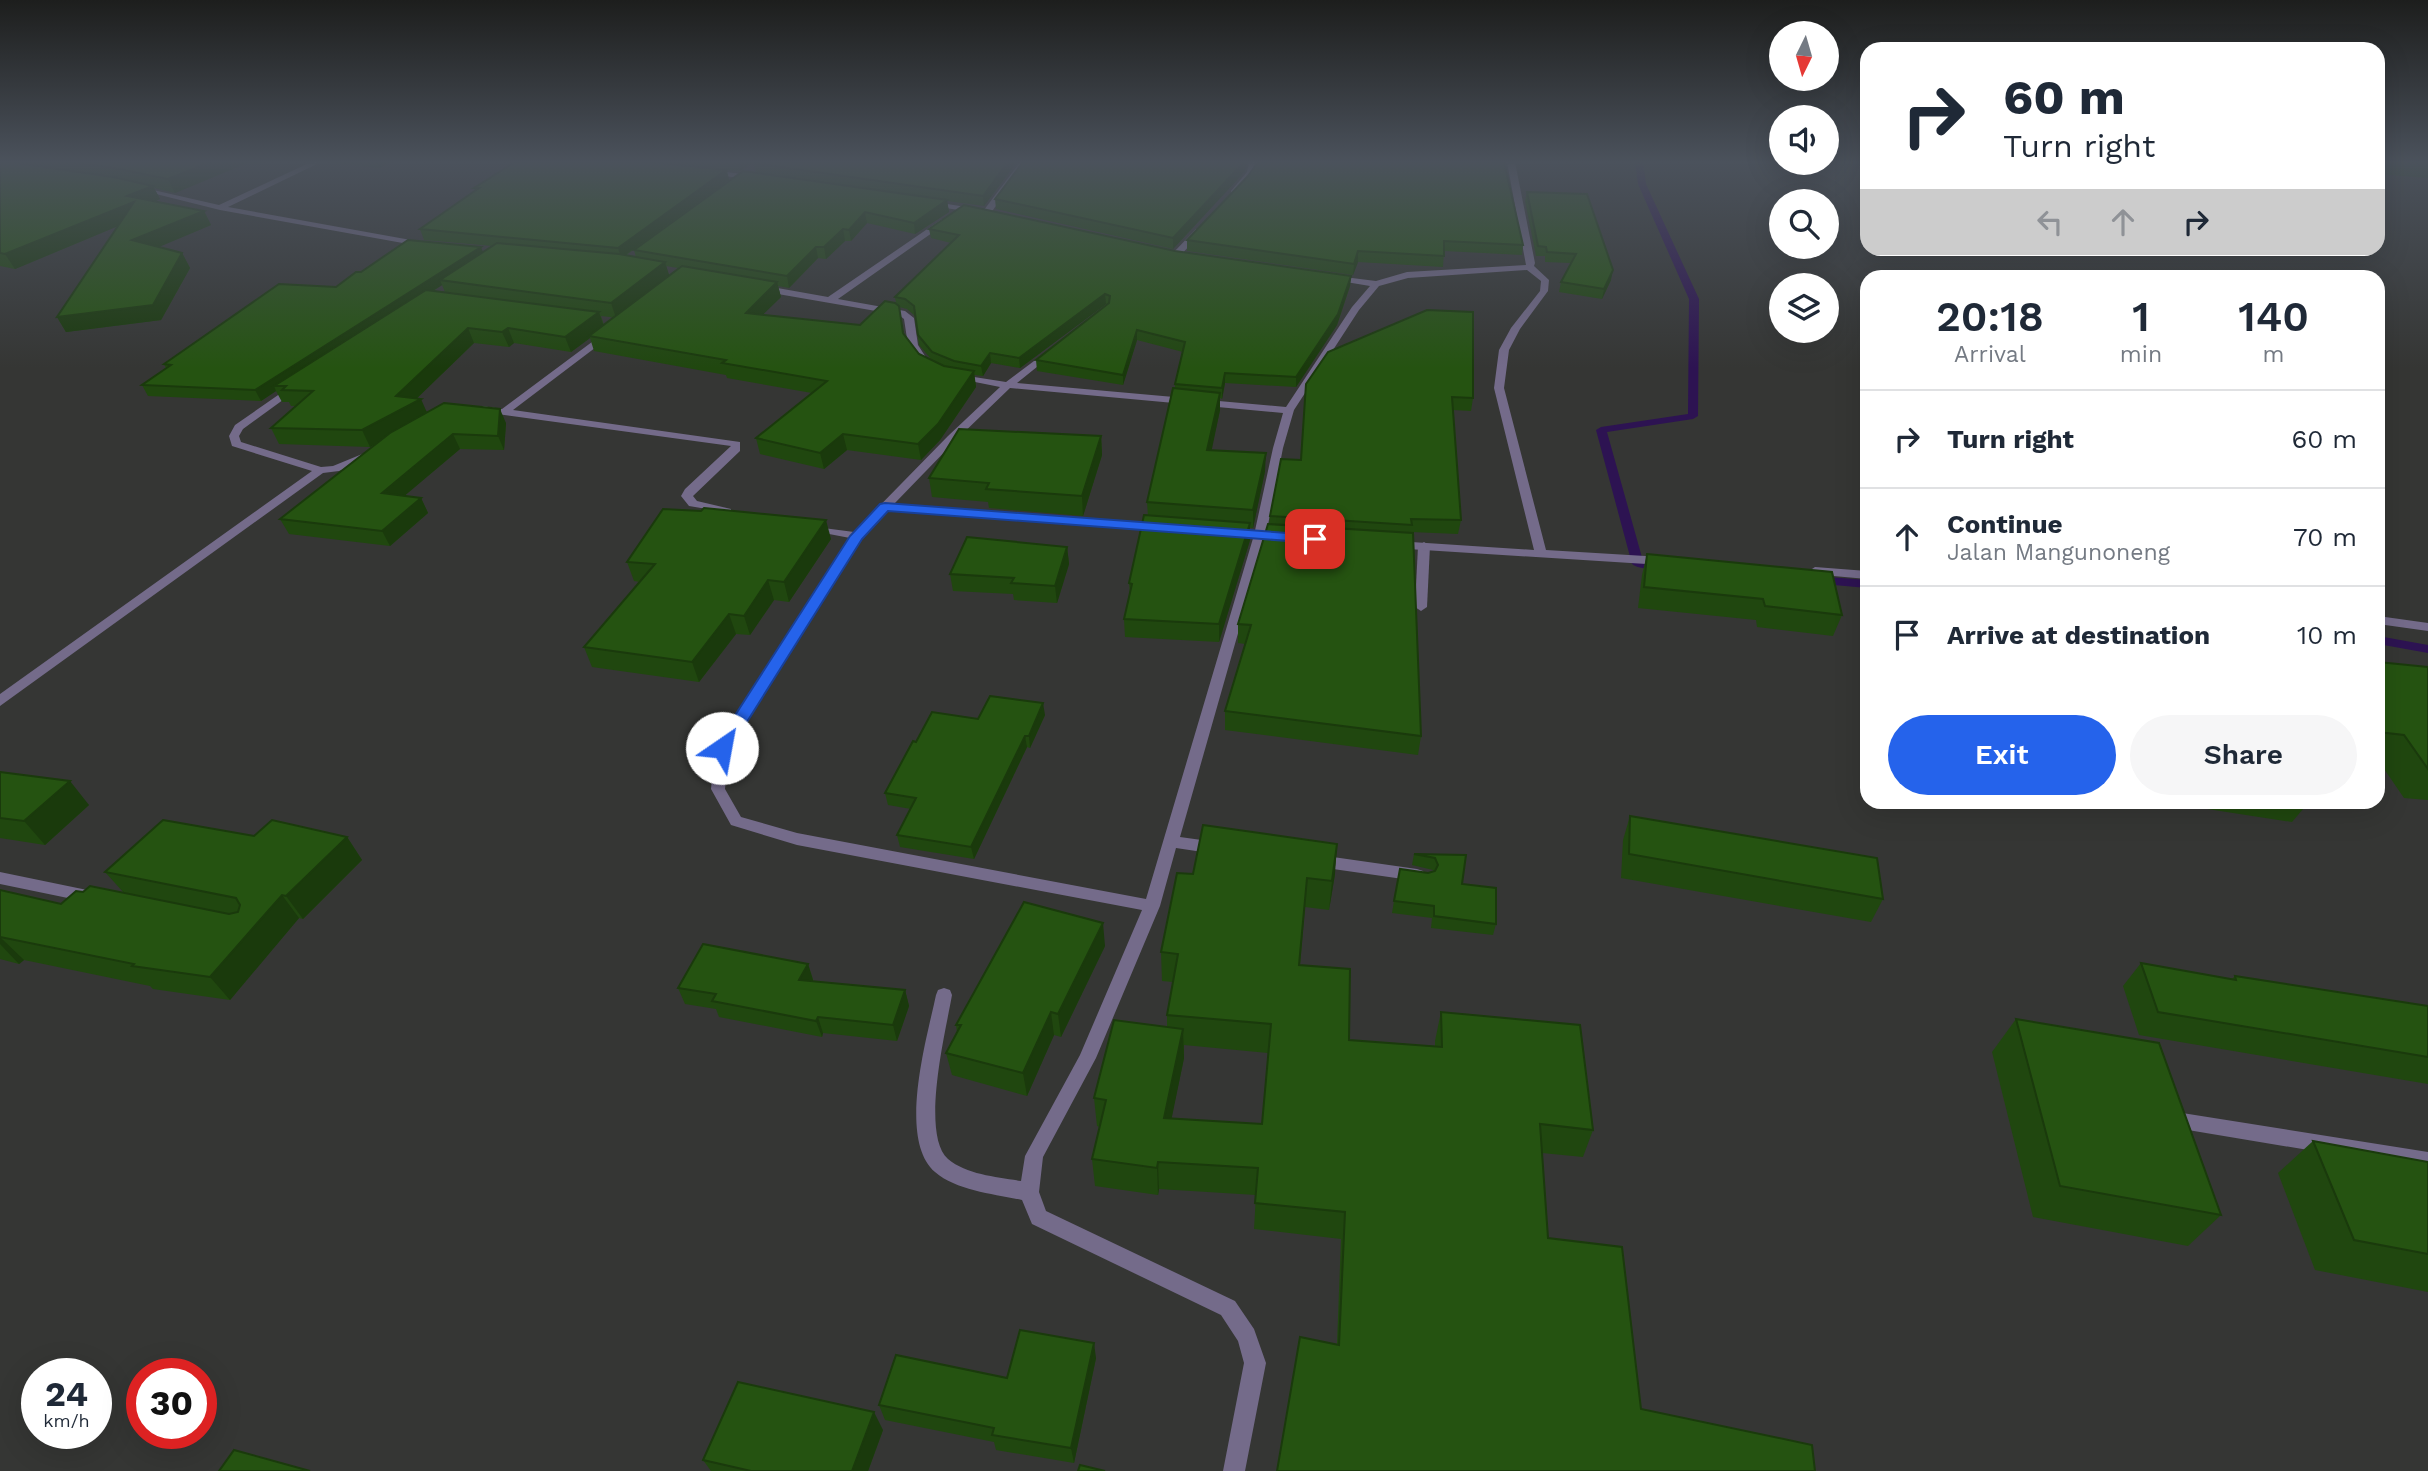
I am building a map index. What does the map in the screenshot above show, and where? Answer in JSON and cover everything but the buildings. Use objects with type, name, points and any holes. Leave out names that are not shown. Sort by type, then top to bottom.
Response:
[{"type":"street","points":[[347,231],[438,247]]},
{"type":"street","points":[[830,300],[931,231]]},
{"type":"street","points":[[1176,256],[1199,231]]},
{"type":"street","points":[[1525,231],[1531,263],[1529,267]]},
{"type":"street","points":[[1165,253],[1188,257]]},
{"type":"street","points":[[1325,276],[1376,284],[1407,275],[1529,267],[1545,280],[1544,292],[1516,328],[1504,350],[1499,388],[1541,555]]},
{"type":"street","points":[[1234,1471],[1255,1363],[1247,1336],[1228,1308],[1039,1217],[1029,1192],[1034,1156],[1087,1058],[1152,906],[1260,535],[1278,448],[1289,410],[1355,309],[1376,284]]},
{"type":"street","points":[[750,286],[906,315],[909,318],[914,352],[932,367]]},
{"type":"street","points":[[504,412],[621,324]]},
{"type":"street","points":[[1058,346],[1008,385],[857,536],[722,748],[718,789],[736,821],[797,839],[1152,906]]},
{"type":"street","points":[[948,373],[1008,385],[1289,410]]},
{"type":"street","points":[[305,380],[270,401],[239,427],[234,436],[236,444],[320,470],[335,469],[381,449]]},
{"type":"street","points":[[463,407],[736,444],[736,449],[687,496],[693,504],[740,514]]},
{"type":"street","points":[[0,701],[320,470]]},
{"type":"street","points":[[885,507],[1177,529]]},
{"type":"street","points":[[805,526],[857,536]]},
{"type":"street","points":[[1383,544],[1676,562]]},
{"type":"street","points":[[1421,607],[1424,547]]},
{"type":"street","points":[[1799,570],[1860,574]]},
{"type":"street","points":[[2385,621],[2428,627]]},
{"type":"street","points":[[1172,842],[1236,850]]},
{"type":"street","points":[[1301,859],[1426,876]]},
{"type":"street","points":[[0,878],[104,900]]},
{"type":"street","points":[[944,995],[925,1100],[927,1138],[939,1165],[968,1179],[1029,1192]]},
{"type":"street","points":[[2176,1120],[2428,1161]]},
{"type":"waterway","points":[[1663,231],[1694,299],[1693,416],[1601,430],[1638,564],[1664,566]]},
{"type":"waterway","points":[[1816,580],[1860,583]]},
{"type":"waterway","points":[[2385,641],[2428,649]]},
{"type":"route","points":[[722,748],[857,536],[885,507],[1315,539]]}]
